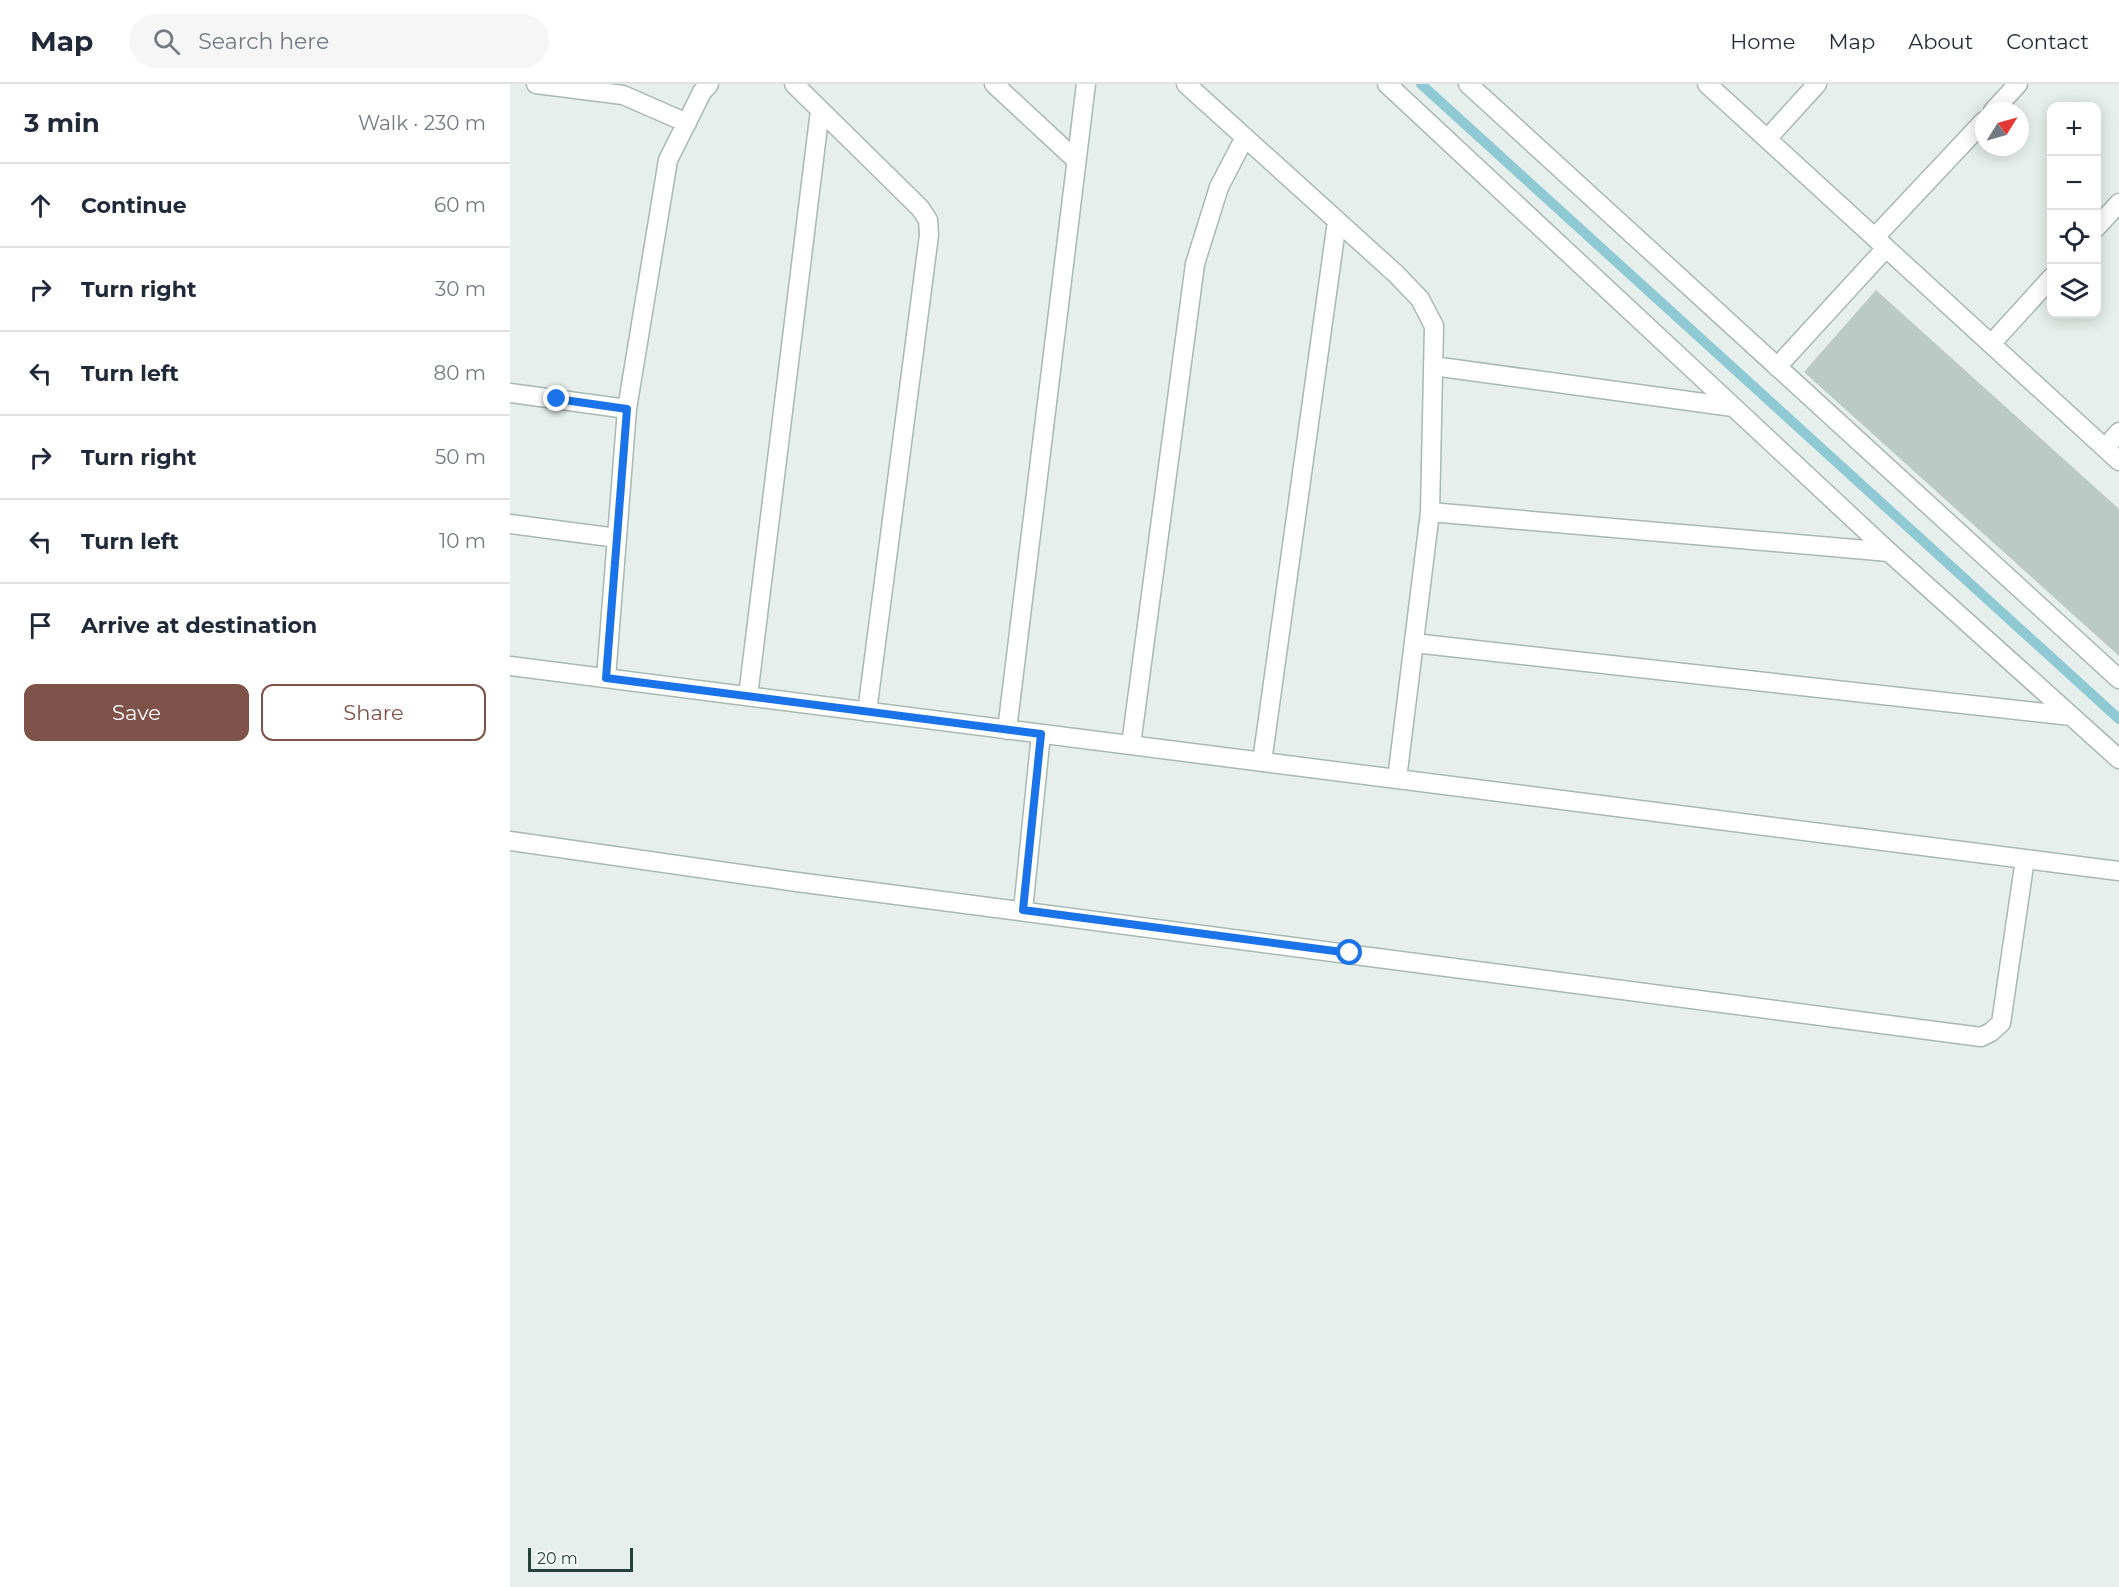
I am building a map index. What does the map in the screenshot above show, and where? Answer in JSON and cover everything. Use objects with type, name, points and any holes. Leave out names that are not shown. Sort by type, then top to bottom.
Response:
[{"type":"street","points":[[536,84],[624,95],[687,123]]},
{"type":"street","points":[[606,678],[627,409],[668,160],[702,92],[709,84]]},
{"type":"street","points":[[794,84],[920,208],[928,220],[929,234],[867,712]]},
{"type":"street","points":[[994,84],[1076,160]]},
{"type":"street","points":[[1007,730],[1086,84]]},
{"type":"street","points":[[1186,84],[1396,274],[1420,299],[1434,326],[1430,512],[1397,779]]},
{"type":"street","points":[[1387,84],[1888,552],[2119,759]]},
{"type":"street","points":[[1467,84],[2119,679]]},
{"type":"street","points":[[1707,84],[2119,461]]},
{"type":"street","points":[[1767,139],[1817,84]]},
{"type":"street","points":[[2001,102],[2018,84]]},
{"type":"street","points":[[748,696],[820,110]]},
{"type":"street","points":[[1777,367],[1975,132]]},
{"type":"street","points":[[1131,745],[1196,264],[1219,187],[1245,137]]},
{"type":"street","points":[[2101,223],[2119,203]]},
{"type":"street","points":[[1262,762],[1337,221]]},
{"type":"street","points":[[1991,344],[2047,282]]},
{"type":"street","points":[[1433,366],[1733,406]]},
{"type":"street","points":[[510,393],[627,409]]},
{"type":"street","points":[[2105,448],[2119,432]]},
{"type":"street","points":[[1430,512],[1888,552]]},
{"type":"street","points":[[510,524],[617,538]]},
{"type":"street","points":[[1414,643],[2071,716]]},
{"type":"street","points":[[510,666],[2119,871]]},
{"type":"street","points":[[1023,910],[1041,734]]},
{"type":"street","points":[[510,841],[797,882],[1981,1037],[2001,1023],[2025,859]]},
{"type":"building","points":[[1876,290],[2119,509],[2119,656],[1804,372]]},
{"type":"waterway","points":[[1421,84],[2119,719]]},
{"type":"route","points":[[557,399],[627,409],[606,678],[1041,734],[1023,910],[1350,953]]}]
